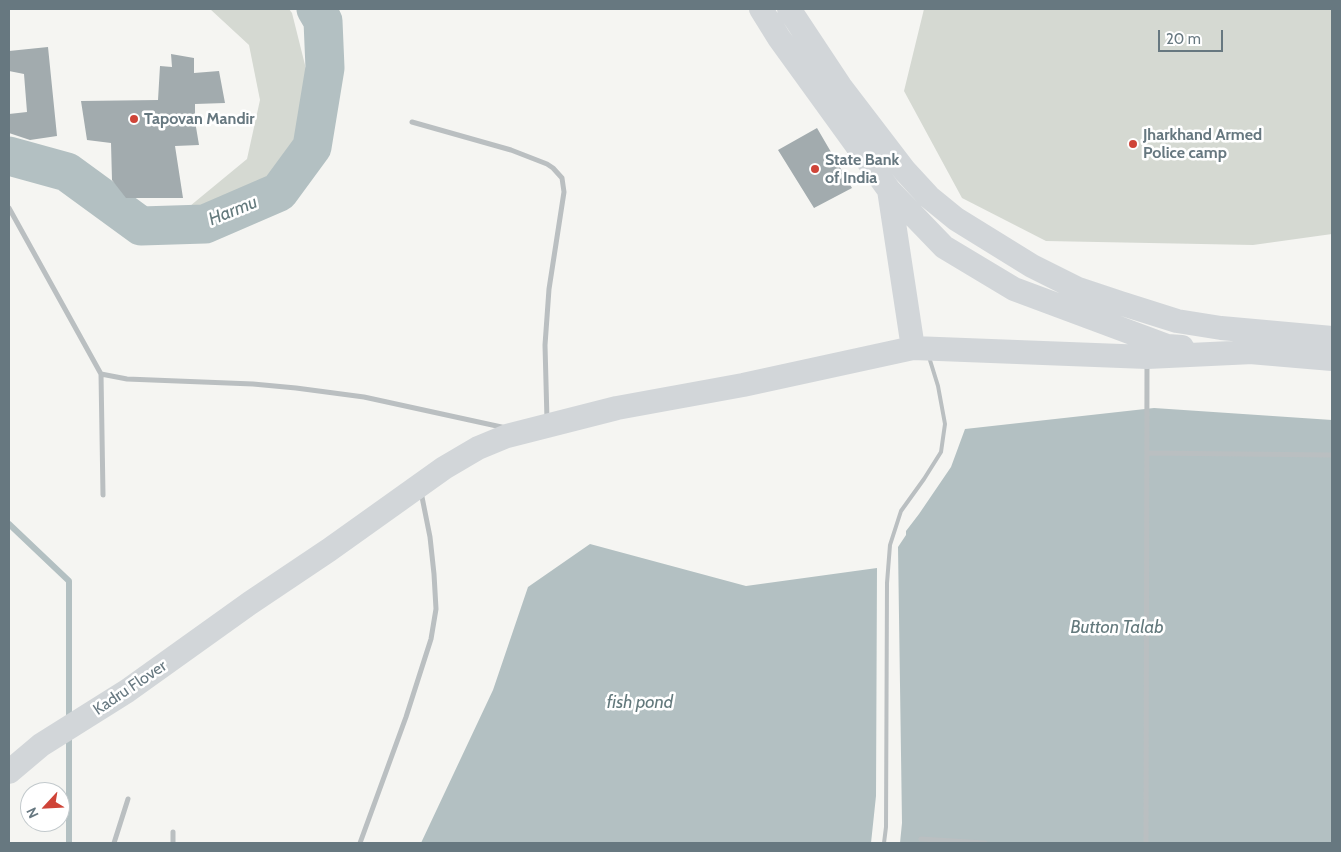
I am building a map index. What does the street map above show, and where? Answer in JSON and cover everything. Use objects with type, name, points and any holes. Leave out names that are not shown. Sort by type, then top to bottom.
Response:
[{"type":"main road","points":[[761,9],[778,38],[888,190],[944,247],[1014,289],[1167,346],[1332,358]]},
{"type":"main road","points":[[773,9],[816,75],[894,181],[946,230],[1025,280],[1074,303],[1170,336],[1332,351]]},
{"type":"main road","points":[[789,9],[840,86],[911,178],[929,197],[956,219],[1032,266],[1078,289],[1177,321],[1221,328],[1332,338]]},
{"type":"main road","points":[[802,9],[843,70],[913,162],[961,213],[1080,280],[1186,314],[1332,330]]},
{"type":"main road","points":[[888,190],[920,348]]},
{"type":"main road","name":"Kadru Flover","points":[[9,772],[41,745],[127,691],[250,602],[329,550],[420,486],[478,448],[507,436],[618,408],[920,348],[1147,357],[1253,352]]},
{"type":"street","points":[[412,122],[518,153],[547,164],[562,178],[564,192],[549,289],[545,345],[548,426]]},
{"type":"street","points":[[10,210],[101,374],[103,495]]},
{"type":"street","points":[[1146,843],[1147,357]]},
{"type":"street","points":[[101,374],[127,379],[253,384],[329,392],[364,397],[524,432]]},
{"type":"street","points":[[1147,453],[1332,455]]},
{"type":"street","points":[[360,843],[406,717],[431,639],[436,609],[434,574],[430,537],[420,486]]},
{"type":"street","points":[[114,843],[128,799]]},
{"type":"street","points":[[173,832],[174,843]]},
{"type":"street","points":[[921,839],[985,843]]},
{"type":"lane","points":[[884,843],[886,827],[887,583],[890,545],[901,511],[941,452],[945,424],[938,386],[920,348]]},
{"type":"shaded area","points":[[210,9],[289,9],[292,13],[306,69],[304,130],[278,173],[247,199],[206,219],[173,220],[247,159],[260,100],[249,45]]},
{"type":"shaded area","name":"Jharkhand Armed Police camp","points":[[924,9],[1332,9],[1332,234],[1253,245],[1046,241],[962,198],[904,91]]},
{"type":"water","name":"Button Talab","points":[[1154,408],[1332,420],[1332,843],[900,843],[902,823],[898,547],[906,535],[906,531],[951,467],[965,429]]},
{"type":"water","name":"fish pond","points":[[590,544],[746,586],[877,568],[876,796],[871,843],[421,843],[493,690],[528,587]]},
{"type":"building","points":[[48,47],[57,136],[30,140],[9,133],[9,114],[27,112],[24,74],[9,71],[9,51]]},
{"type":"building","points":[[171,54],[194,58],[194,73],[219,71],[225,103],[195,104],[195,121],[199,145],[175,146],[183,198],[126,198],[112,180],[111,143],[87,140],[81,101],[158,100],[160,66],[172,67]]},
{"type":"building","name":"State Bank of India","points":[[817,128],[852,188],[814,208],[778,150]]},
{"type":"waterway","name":"Harmu","points":[[9,156],[67,172],[141,226],[205,224],[279,192],[312,147],[325,68],[323,21],[316,9]]},
{"type":"waterway","points":[[9,524],[69,581],[69,720]]},
{"type":"waterway","points":[[69,735],[69,843]]},
{"type":"place","name":"Tapovan Mandir","points":[[134,119]]},
{"type":"place","name":"Jharkhand Armed Police camp","points":[[1133,144]]},
{"type":"place","name":"State Bank of India","points":[[815,169]]}]
